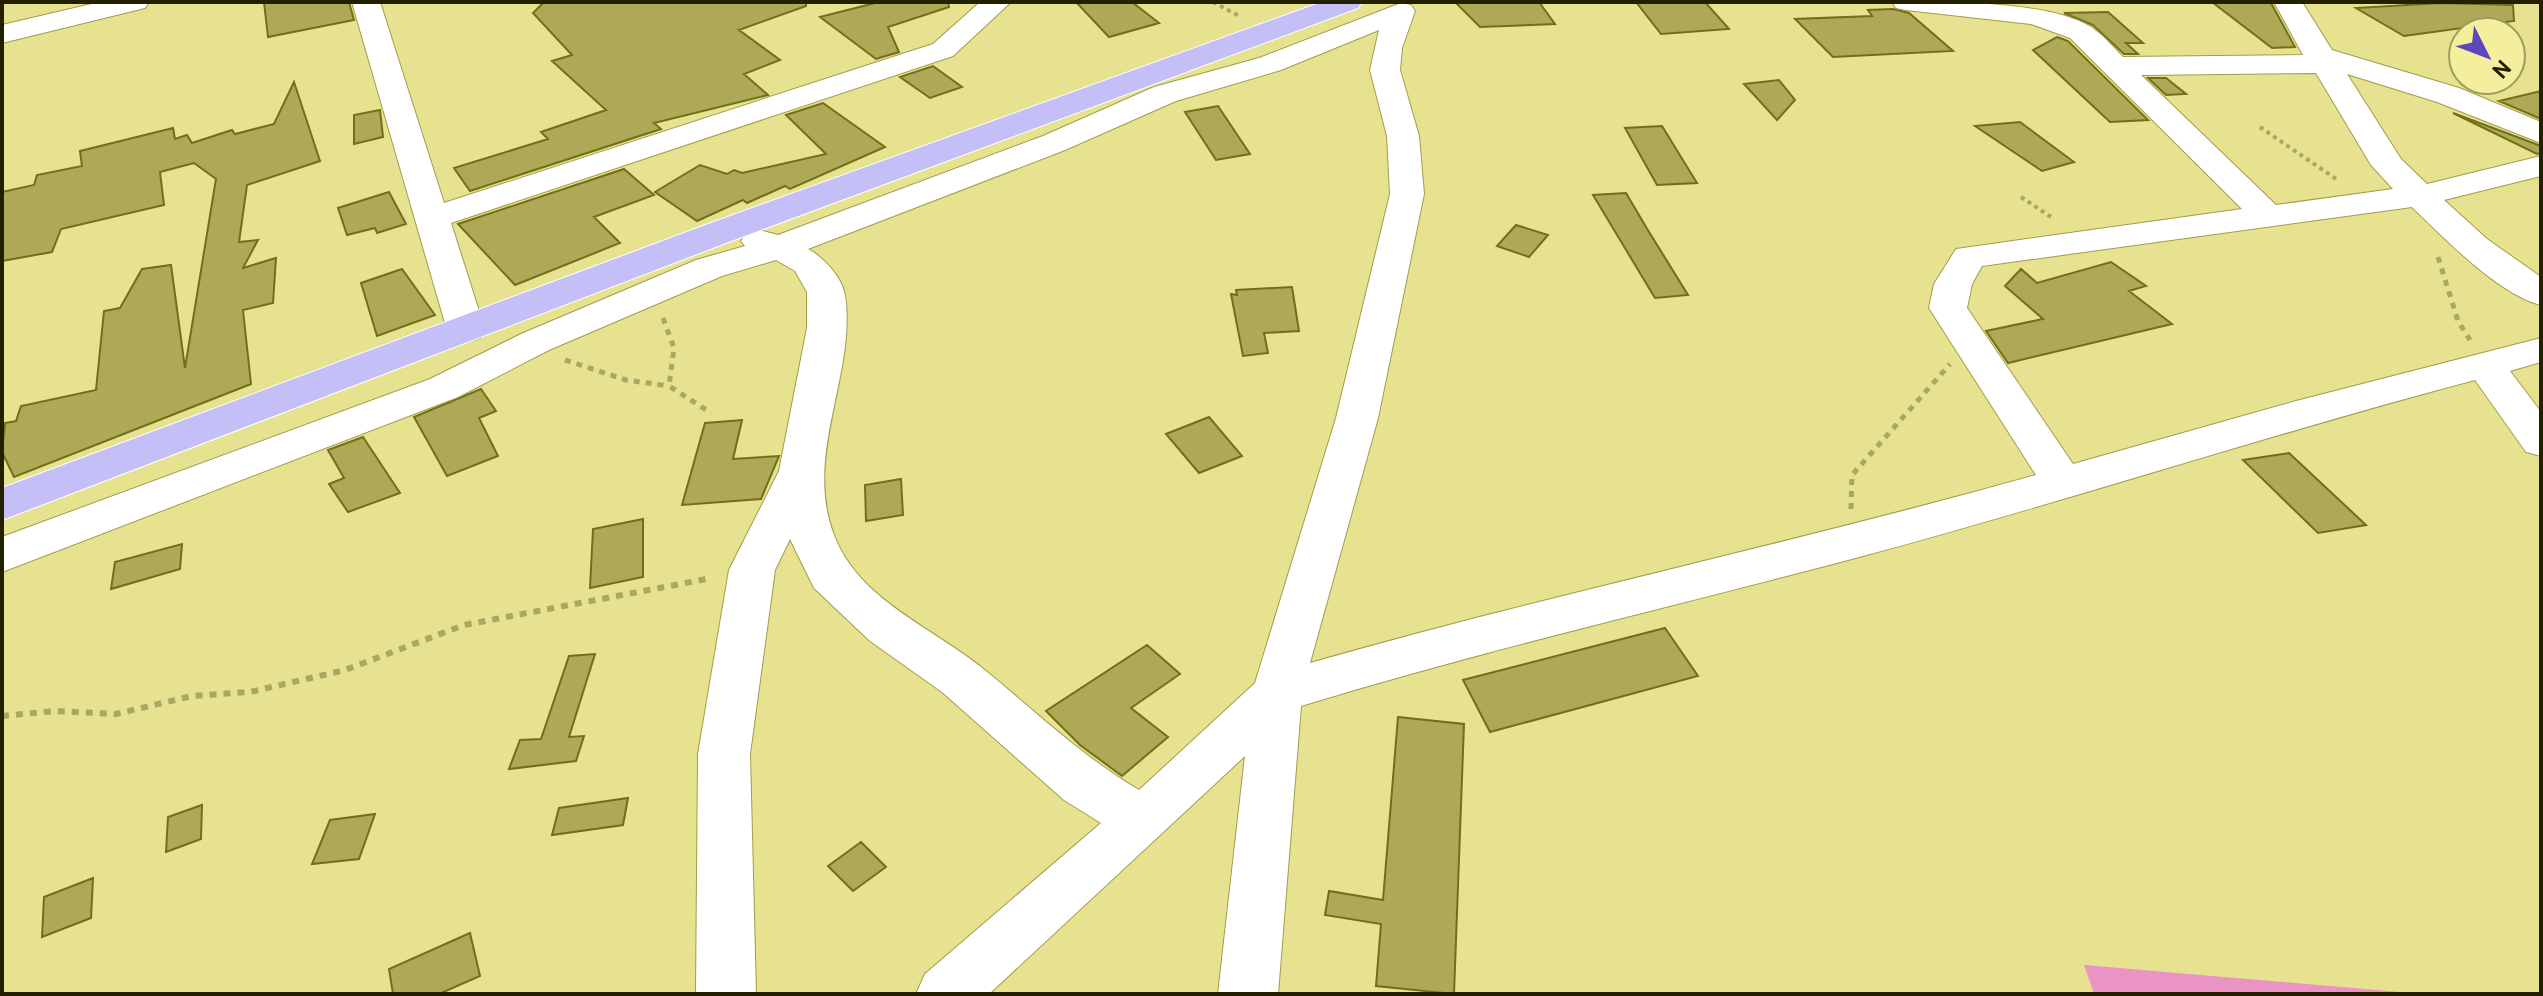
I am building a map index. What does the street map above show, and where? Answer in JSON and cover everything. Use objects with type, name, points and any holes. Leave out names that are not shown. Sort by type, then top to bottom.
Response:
[{"type":"main road","points":[[2,505],[713,235],[1348,2]]},
{"type":"street","points":[[2,34],[135,2]]},
{"type":"street","points":[[366,2],[466,330]]},
{"type":"street","points":[[432,218],[943,50],[997,2]]},
{"type":"street","points":[[1906,2],[2017,13],[2061,23],[2080,32],[2266,214]]},
{"type":"street","points":[[2288,2],[2388,165],[2474,247],[2541,294]]},
{"type":"street","points":[[2,555],[444,388],[535,342],[709,268],[780,247],[1054,143],[1165,94],[1259,68],[1401,11],[1387,48],[1385,70],[1403,136],[1407,194],[1357,418],[1277,693],[1248,994]]},
{"type":"street","points":[[2114,66],[2321,59],[2448,95],[2541,133]]},
{"type":"street","points":[[2062,481],[1948,308],[1953,284],[1969,257],[2089,243],[2266,214],[2422,195],[2541,166]]},
{"type":"street","points":[[713,235],[780,247],[809,264],[826,292],[826,328],[801,471],[752,570],[724,754],[726,994]]},
{"type":"street","points":[[946,994],[1143,820],[1277,693],[1426,649],[1866,539],[2062,481],[2541,350]]},
{"type":"street","points":[[2484,364],[2541,442]]},
{"type":"street","points":[[801,471],[810,533],[830,576],[887,628],[960,678],[1083,784],[1143,820]]},
{"type":"path","points":[[2260,127],[2368,201]]},
{"type":"path","points":[[2434,251],[2458,321],[2484,364]]},
{"type":"path","points":[[643,297],[662,316],[674,348],[669,386]]},
{"type":"path","points":[[535,342],[562,359],[592,370],[626,380],[669,386],[711,413]]},
{"type":"path","points":[[1866,539],[1850,506],[1852,475],[1890,427],[1969,342]]},
{"type":"path","points":[[2,716],[55,711],[116,714],[192,696],[250,692],[345,670],[464,625],[752,570]]},
{"type":"shaded area","points":[[2084,965],[2424,994],[2094,994]]},
{"type":"building","points":[[264,2],[349,2],[354,20],[268,37]]},
{"type":"building","points":[[544,2],[806,2],[806,6],[739,30],[780,60],[744,74],[768,95],[654,123],[661,129],[470,191],[454,168],[548,139],[541,132],[606,110],[552,61],[572,55],[533,13]]},
{"type":"building","points":[[879,2],[948,2],[949,7],[888,27],[899,52],[876,59],[820,17]]},
{"type":"building","points":[[1076,2],[1132,2],[1159,23],[1109,37]]},
{"type":"building","points":[[1455,2],[1539,2],[1555,24],[1480,27]]},
{"type":"building","points":[[1636,2],[1705,2],[1729,29],[1661,34]]},
{"type":"building","points":[[2212,2],[2271,3],[2295,47],[2272,48]]},
{"type":"building","points":[[2441,3],[2513,5],[2514,16],[2447,16],[2447,30],[2404,36],[2356,8]]},
{"type":"building","points":[[1893,9],[1909,13],[1953,51],[1833,57],[1795,19],[1872,16],[1868,10]]},
{"type":"building","points":[[2108,12],[2143,43],[2126,43],[2138,54],[2124,54],[2093,25],[2064,13]]},
{"type":"building","points":[[2057,37],[2068,41],[2148,120],[2110,122],[2033,50]]},
{"type":"building","points":[[933,66],[962,87],[930,98],[900,77]]},
{"type":"building","points":[[2148,78],[2166,78],[2186,94],[2166,95]]},
{"type":"building","points":[[1779,80],[1795,100],[1777,120],[1744,84]]},
{"type":"building","points":[[294,82],[320,161],[247,185],[239,242],[258,240],[243,268],[276,258],[273,303],[243,310],[251,384],[14,477],[2,452],[5,423],[16,421],[21,406],[96,390],[104,311],[120,308],[142,269],[171,265],[185,368],[216,179],[194,163],[160,172],[164,205],[61,229],[52,252],[2,261],[2,192],[34,185],[37,175],[82,166],[80,151],[173,128],[175,139],[187,135],[192,143],[232,130],[235,134],[274,124]]},
{"type":"building","points":[[2541,91],[2541,119],[2499,101],[2527,96]]},
{"type":"building","points":[[823,103],[885,147],[790,189],[785,186],[747,203],[743,200],[697,221],[655,192],[700,165],[727,174],[734,170],[742,173],[826,154],[786,115]]},
{"type":"building","points":[[1218,106],[1250,154],[1216,160],[1185,112]]},
{"type":"building","points":[[380,110],[383,137],[354,144],[354,115]]},
{"type":"building","points":[[2453,113],[2541,146],[2541,153],[2537,154]]},
{"type":"building","points":[[2020,122],[2074,162],[2042,171],[1975,126]]},
{"type":"building","points":[[1662,126],[1697,183],[1657,185],[1625,128]]},
{"type":"building","points":[[624,169],[654,195],[594,217],[620,243],[515,285],[458,224]]},
{"type":"building","points":[[389,192],[406,224],[377,233],[375,228],[347,235],[338,208]]},
{"type":"building","points":[[1626,193],[1688,295],[1655,298],[1593,195]]},
{"type":"building","points":[[1516,225],[1548,235],[1529,257],[1497,246]]},
{"type":"building","points":[[2111,262],[2146,286],[2129,291],[2172,324],[2008,363],[1986,331],[2043,319],[2005,286],[2021,269],[2037,283]]},
{"type":"building","points":[[402,269],[435,315],[377,336],[361,283]]},
{"type":"building","points":[[1292,287],[1299,331],[1264,333],[1268,353],[1243,356],[1231,294],[1237,295],[1236,290]]},
{"type":"building","points":[[481,389],[496,411],[479,418],[498,456],[447,476],[414,417]]},
{"type":"building","points":[[1209,417],[1242,456],[1199,473],[1166,434]]},
{"type":"building","points":[[742,420],[733,459],[779,456],[761,499],[682,505],[705,423]]},
{"type":"building","points":[[363,437],[400,493],[348,512],[329,484],[344,478],[328,450]]},
{"type":"building","points":[[2289,453],[2366,525],[2318,533],[2243,460]]},
{"type":"building","points":[[901,479],[903,515],[866,521],[865,485]]},
{"type":"building","points":[[643,519],[643,577],[590,588],[593,529]]},
{"type":"building","points":[[182,544],[180,569],[111,589],[115,562]]},
{"type":"building","points":[[1665,628],[1698,676],[1490,732],[1463,680]]},
{"type":"building","points":[[1147,645],[1180,674],[1131,708],[1168,737],[1122,776],[1080,745],[1046,711]]},
{"type":"building","points":[[595,654],[569,737],[584,736],[576,761],[509,769],[520,740],[541,739],[569,656]]},
{"type":"building","points":[[1398,717],[1464,724],[1454,994],[1376,986],[1381,924],[1325,915],[1329,891],[1383,900]]},
{"type":"building","points":[[628,798],[623,825],[552,835],[559,808]]},
{"type":"building","points":[[202,805],[201,839],[166,852],[168,817]]},
{"type":"building","points":[[375,814],[359,859],[312,864],[330,820]]},
{"type":"building","points":[[861,842],[886,867],[853,891],[828,866]]},
{"type":"building","points":[[93,878],[91,918],[42,937],[44,897]]},
{"type":"building","points":[[470,933],[480,976],[439,994],[393,994],[389,969]]}]
